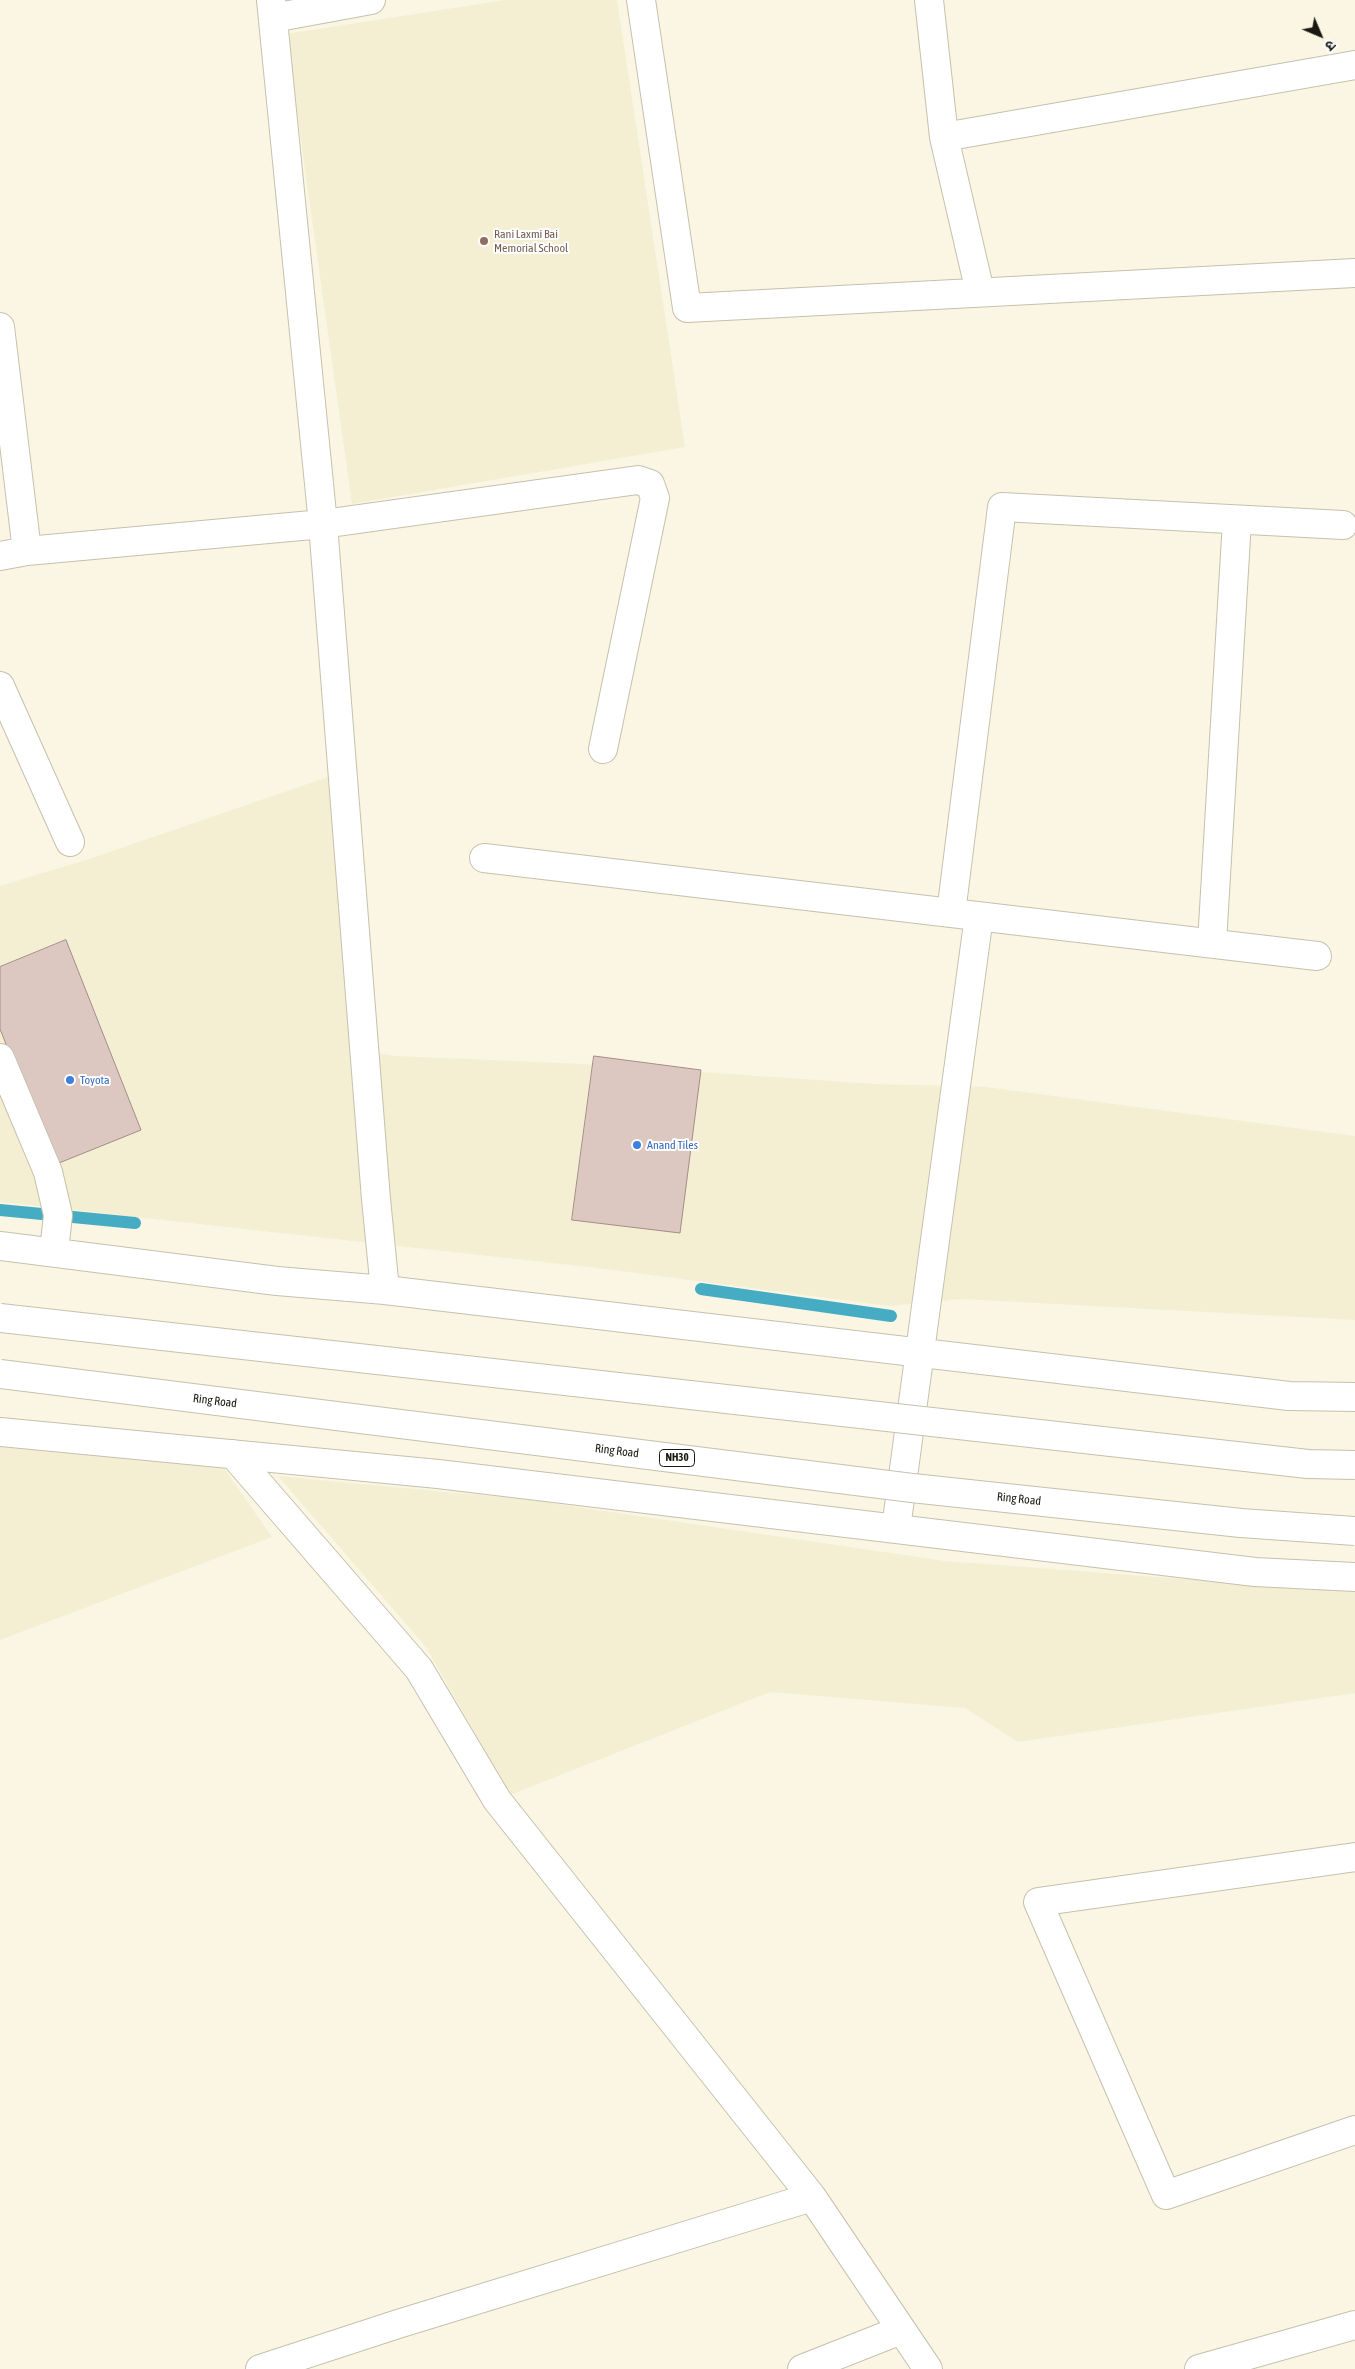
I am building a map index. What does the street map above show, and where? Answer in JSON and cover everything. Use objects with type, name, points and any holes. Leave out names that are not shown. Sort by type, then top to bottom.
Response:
[{"type":"main road","points":[[371,0],[272,9],[323,524],[381,1262],[385,1290]]},
{"type":"main road","points":[[641,0],[687,308],[1355,273]]},
{"type":"main road","points":[[929,0],[944,137],[980,292]]},
{"type":"main road","points":[[944,137],[1355,65]]},
{"type":"main road","points":[[0,327],[27,551]]},
{"type":"main road","points":[[0,556],[27,551],[323,524],[638,480],[650,484],[655,498],[603,749]]},
{"type":"main road","points":[[951,913],[1002,507],[1342,525]]},
{"type":"main road","points":[[1212,944],[1236,520]]},
{"type":"main road","points":[[0,686],[70,842]]},
{"type":"main road","points":[[484,858],[1317,956]]},
{"type":"main road","points":[[896,1528],[979,916]]},
{"type":"main road","points":[[0,1058],[48,1172],[56,1203],[54,1251]]},
{"type":"main road","points":[[0,1246],[54,1251],[277,1280],[385,1290],[1289,1396],[1355,1397]]},
{"type":"main road","points":[[0,1318],[1308,1464],[1355,1465]]},
{"type":"main road","name":"Ring Road","points":[[0,1374],[912,1488],[1241,1523],[1355,1531]]},
{"type":"main road","points":[[0,1432],[438,1474],[1255,1572],[1355,1577]]},
{"type":"main road","points":[[233,1454],[419,1668],[497,1800],[812,2197],[928,2369]]},
{"type":"main road","points":[[1355,1857],[1038,1902],[1166,2195],[1355,2130]]},
{"type":"main road","points":[[260,2369],[398,2324],[812,2197]]},
{"type":"main road","points":[[1200,2369],[1355,2325]]},
{"type":"main road","points":[[802,2369],[902,2330]]},
{"type":"shaded area","name":"Rani Laxmi Bai Memorial School","points":[[505,0],[617,0],[685,447],[352,504],[286,34]]},
{"type":"shaded area","points":[[328,777],[355,1050],[396,1056],[583,1064],[875,1084],[986,1087],[1355,1136],[1355,1320],[962,1299],[889,1306],[589,1267],[0,1202],[0,886],[89,859]]},
{"type":"shaded area","points":[[0,1447],[223,1467],[272,1537],[0,1640]]},
{"type":"shaded area","points":[[278,1476],[530,1500],[945,1561],[1355,1592],[1355,1693],[1018,1742],[965,1708],[770,1692],[510,1795],[426,1647]]},
{"type":"building","name":"Toyota","points":[[66,940],[141,1130],[54,1165],[0,1029],[0,967]]},
{"type":"building","name":"Anand Tiles","points":[[594,1056],[701,1070],[680,1233],[572,1220]]},
{"type":"waterway","points":[[0,1210],[135,1223]]},
{"type":"waterway","points":[[701,1289],[891,1316]]},
{"type":"place","name":"Rani Laxmi Bai Memorial School","points":[[484,241]]},
{"type":"place","name":"Toyota","points":[[70,1080]]},
{"type":"place","name":"Anand Tiles","points":[[637,1145]]}]
